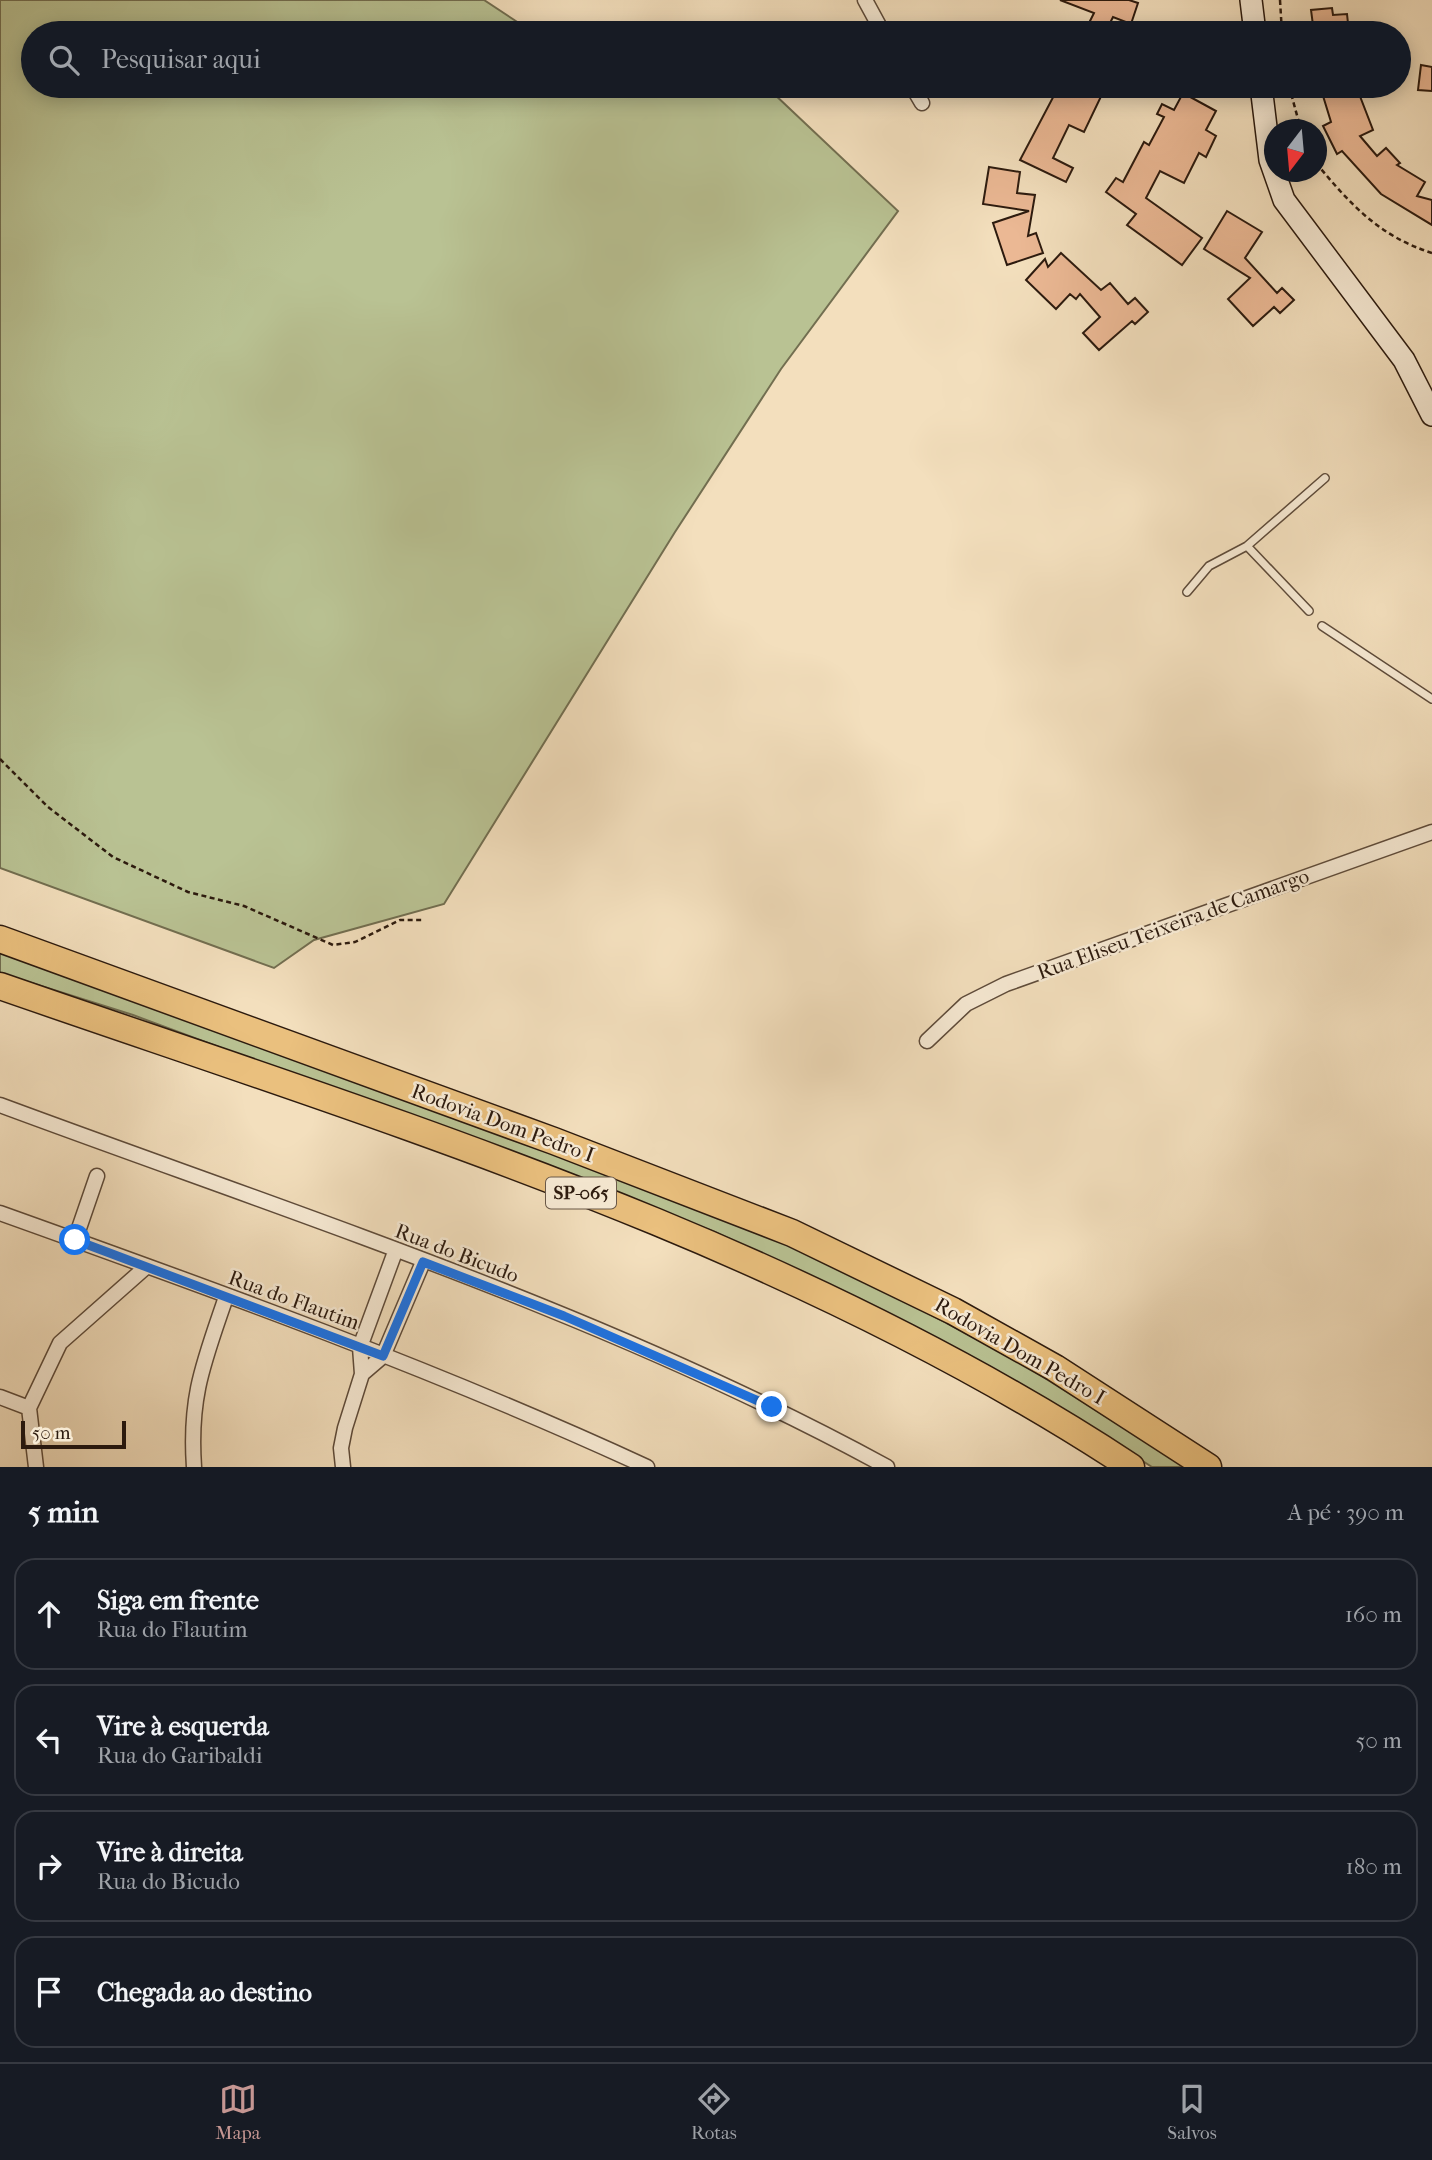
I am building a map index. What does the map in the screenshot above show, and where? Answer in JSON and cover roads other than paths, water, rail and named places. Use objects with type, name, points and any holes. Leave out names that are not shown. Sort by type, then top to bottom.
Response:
[{"type":"highway","points":[[0,930],[130,986]]},
{"type":"highway","name":"Rodovia Dom Pedro I","points":[[0,939],[554,1141],[792,1233],[964,1317],[1055,1368],[1208,1467]]},
{"type":"highway","name":"Rodovia Dom Pedro I","points":[[0,986],[531,1173],[730,1252],[830,1299],[983,1379],[1132,1467]]},
{"type":"highway","points":[[0,1003],[61,1024],[239,1069]]},
{"type":"street","points":[[865,0],[876,21]]},
{"type":"street","points":[[1251,0],[1254,21]]},
{"type":"street","points":[[919,98],[922,103]]},
{"type":"street","points":[[1262,98],[1270,160],[1284,200],[1404,360],[1432,415]]},
{"type":"street","name":"Rua Eliseu Teixeira de Camargo","points":[[927,1041],[966,1004],[1006,984],[1432,832]]},
{"type":"street","name":"Rua do Bicudo","points":[[0,1105],[564,1316],[772,1407],[887,1467]]},
{"type":"street","points":[[75,1240],[97,1176]]},
{"type":"street","name":"Rua do Flautim","points":[[0,1213],[383,1356],[525,1412],[644,1466]]},
{"type":"street","points":[[343,1467],[341,1448],[345,1428],[362,1374],[360,1347],[395,1252]]},
{"type":"street","points":[[362,1374],[383,1356],[423,1262]]},
{"type":"street","points":[[36,1467],[29,1408],[60,1343],[146,1268]]},
{"type":"street","points":[[194,1467],[191,1424],[197,1382],[226,1297]]},
{"type":"street","points":[[0,1397],[29,1408]]},
{"type":"lane","points":[[1187,592],[1209,566],[1247,546],[1325,478]]},
{"type":"lane","points":[[1247,546],[1309,611]]},
{"type":"lane","points":[[1322,626],[1432,699]]}]
